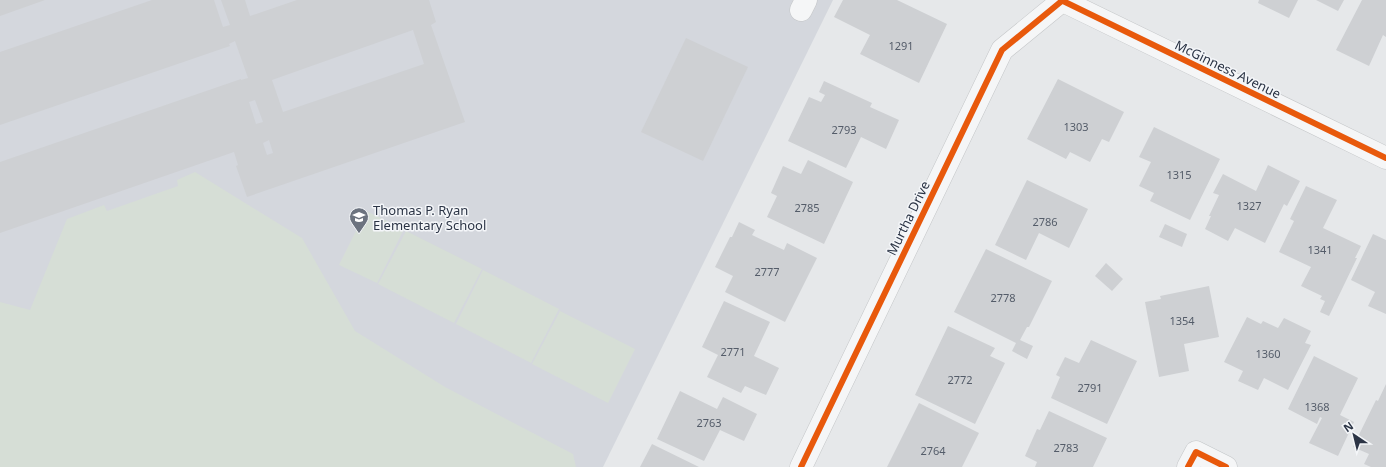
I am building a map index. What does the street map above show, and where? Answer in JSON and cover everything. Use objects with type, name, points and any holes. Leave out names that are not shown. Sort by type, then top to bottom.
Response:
[{"type":"street","name":"McGinness Avenue","points":[[1062,0],[1386,158]]},
{"type":"street","name":"Murtha Drive","points":[[801,467],[1002,50],[1062,0]]},
{"type":"street","points":[[1192,460],[1226,467]]},
{"type":"shaded area","name":"Thomas P. Ryan Elementary School","points":[[0,0],[833,0],[603,467],[0,467]]},
{"type":"shaded area","points":[[195,172],[302,238],[355,331],[445,387],[573,454],[576,467],[0,467],[0,302],[30,310],[67,219],[104,205],[107,211],[178,186],[177,180]]},
{"type":"shaded area","points":[[366,211],[404,229],[377,283],[339,265]]},
{"type":"shaded area","points":[[406,231],[482,269],[454,323],[378,284]]},
{"type":"shaded area","points":[[483,270],[559,309],[531,363],[456,324]]},
{"type":"shaded area","points":[[560,311],[635,349],[608,403],[532,364]]},
{"type":"building","points":[[0,0],[45,0],[0,16]]},
{"type":"building","points":[[152,0],[214,0],[223,27],[230,25],[221,0],[245,0],[250,16],[297,0],[429,0],[436,22],[431,25],[465,122],[247,197],[236,166],[238,165],[234,152],[0,233],[0,162],[241,79],[248,78],[235,41],[229,44],[230,46],[0,125],[0,52]],"holes":[[[413,30],[424,64],[283,112],[272,80]],[[255,100],[263,122],[256,124],[249,102]],[[269,140],[273,153],[267,155],[263,143]]]},
{"type":"building","points":[[843,0],[897,0],[947,24],[919,83],[860,54],[870,35],[834,17]]},
{"type":"building","points":[[1259,0],[1298,0],[1289,18],[1258,3]]},
{"type":"building","points":[[1316,0],[1344,0],[1338,11]]},
{"type":"building","points":[[1362,0],[1386,0],[1386,37],[1383,35],[1369,66],[1336,50]]},
{"type":"building","points":[[686,38],[748,67],[703,161],[641,132]]},
{"type":"building","points":[[1058,79],[1124,112],[1109,142],[1102,139],[1090,162],[1070,152],[1066,159],[1027,139]]},
{"type":"building","points":[[824,81],[872,103],[870,107],[899,120],[886,149],[861,137],[846,168],[788,141],[809,97],[821,102],[825,95],[819,92]]},
{"type":"building","points":[[1154,127],[1220,159],[1190,220],[1150,201],[1154,193],[1139,186],[1151,162],[1139,157]]},
{"type":"building","points":[[808,160],[853,182],[824,244],[767,217],[777,196],[771,193],[783,166],[801,174]]},
{"type":"building","points":[[1268,165],[1300,181],[1287,206],[1284,204],[1265,243],[1235,228],[1228,241],[1205,229],[1211,216],[1209,216],[1219,195],[1213,193],[1223,174],[1256,191]]},
{"type":"building","points":[[1027,180],[1088,209],[1069,248],[1039,233],[1026,260],[995,245]]},
{"type":"building","points":[[1306,186],[1337,200],[1323,228],[1361,246],[1355,258],[1357,258],[1329,316],[1320,312],[1325,301],[1320,299],[1322,296],[1301,286],[1311,267],[1279,252],[1294,221],[1290,219]]},
{"type":"building","points":[[739,222],[755,230],[752,235],[784,250],[787,243],[817,258],[785,322],[725,292],[733,276],[715,267]]},
{"type":"building","points":[[1165,224],[1187,234],[1182,247],[1159,237]]},
{"type":"building","points":[[1373,234],[1386,240],[1386,314],[1368,306],[1375,292],[1351,280]]},
{"type":"building","points":[[986,249],[1052,281],[1029,327],[1027,327],[1020,340],[1033,346],[1027,359],[1012,351],[1016,343],[954,312]]},
{"type":"building","points":[[1106,263],[1123,279],[1112,291],[1095,276]]},
{"type":"building","points":[[1209,286],[1219,337],[1184,344],[1189,371],[1159,377],[1145,302],[1161,299],[1160,296]]},
{"type":"building","points":[[724,301],[770,322],[754,356],[779,368],[766,395],[745,386],[741,393],[707,377],[718,355],[702,347]]},
{"type":"building","points":[[1247,317],[1261,324],[1263,321],[1278,328],[1284,318],[1311,331],[1305,343],[1311,345],[1288,390],[1264,378],[1258,390],[1238,381],[1243,371],[1224,362]]},
{"type":"building","points":[[948,326],[995,348],[990,356],[1005,363],[975,424],[915,395]]},
{"type":"building","points":[[1091,340],[1137,361],[1107,424],[1051,398],[1060,377],[1056,375],[1065,357],[1079,363]]},
{"type":"building","points":[[1314,356],[1358,378],[1340,415],[1354,422],[1338,456],[1309,443],[1322,418],[1320,417],[1317,424],[1288,409]]},
{"type":"building","points":[[1386,384],[1386,467],[1371,467],[1364,464],[1369,454],[1353,447],[1376,400],[1378,401]]},
{"type":"building","points":[[680,391],[717,409],[723,397],[757,414],[744,441],[720,430],[704,461],[657,439]]},
{"type":"building","points":[[919,403],[979,433],[962,467],[887,467]]},
{"type":"building","points":[[1049,411],[1107,438],[1093,467],[1035,467],[1037,462],[1025,456],[1037,429],[1040,430]]},
{"type":"building","points":[[652,444],[699,467],[640,467]]},
{"type":"cycle path","points":[[1061,0],[1386,158]]},
{"type":"cycle path","points":[[801,467],[1002,50],[1063,0]]},
{"type":"cycle path","points":[[1188,467],[1196,452],[1226,467]]},
{"type":"place","name":"Thomas P. Ryan Elementary School","points":[[359,234]]}]
